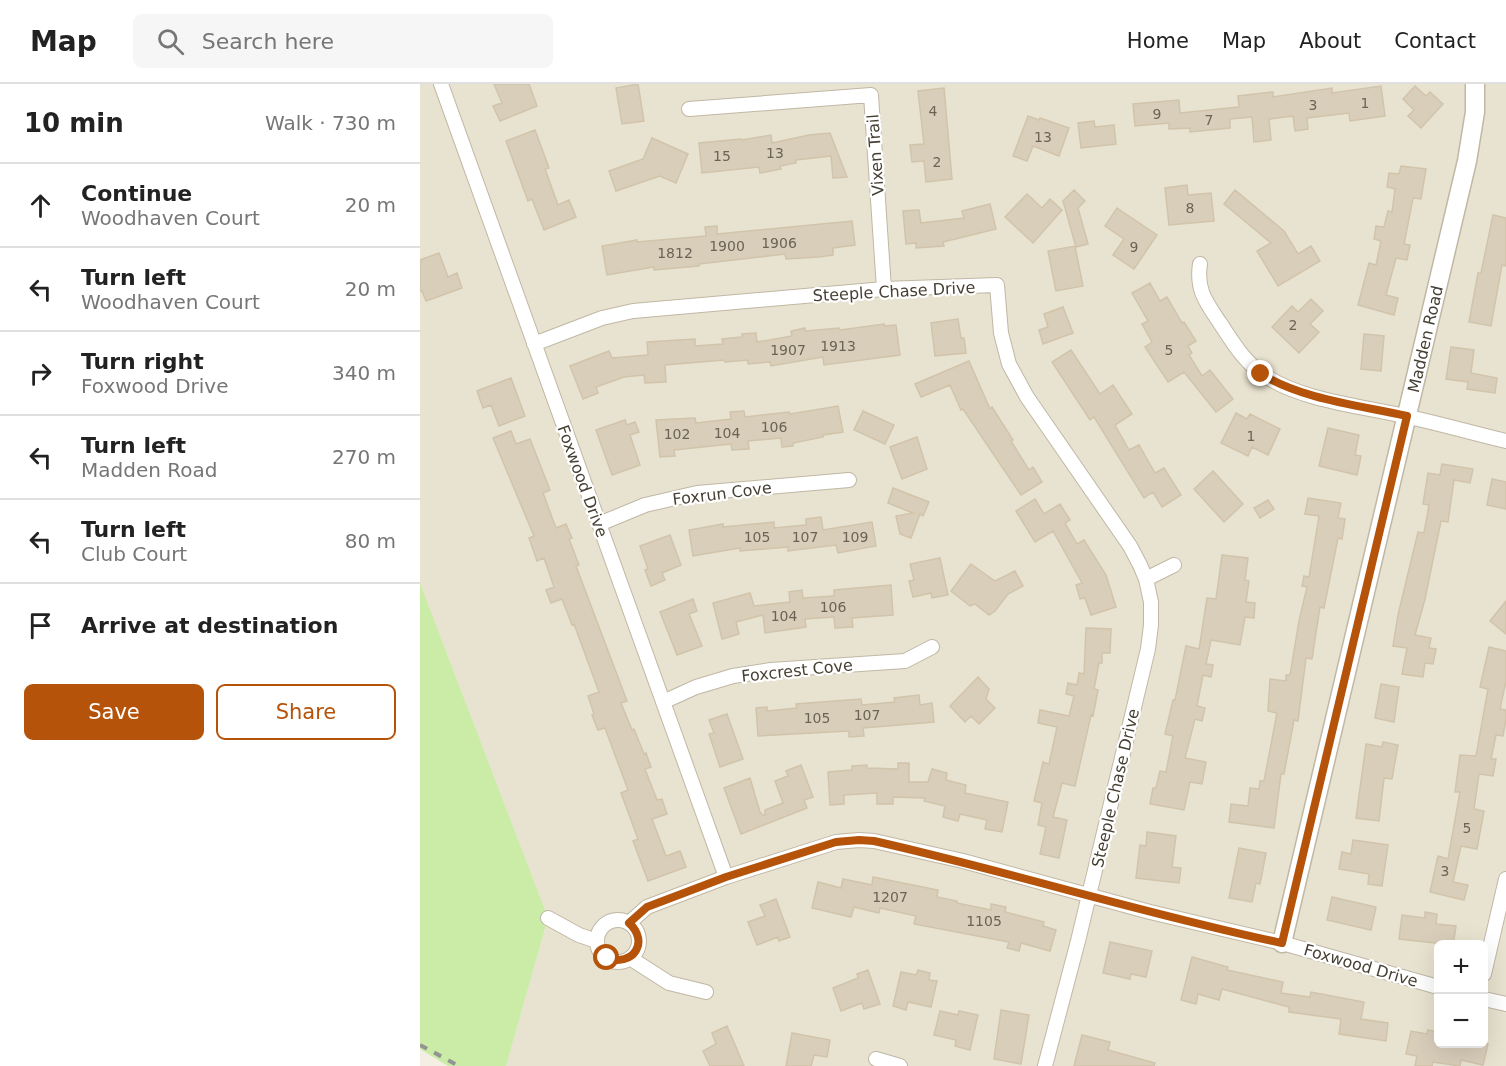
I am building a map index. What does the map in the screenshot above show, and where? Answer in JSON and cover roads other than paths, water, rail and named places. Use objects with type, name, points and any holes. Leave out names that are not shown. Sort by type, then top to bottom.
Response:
[{"type":"street","name":"Foxwood Drive","points":[[441,84],[726,877]]},
{"type":"street","name":"Madden Road","points":[[1282,943],[1467,161],[1475,112],[1475,84]]},
{"type":"street","name":"Vixen Trail","points":[[689,109],[871,95],[884,289]]},
{"type":"street","points":[[1200,264],[1198,279],[1203,297],[1236,348],[1261,374],[1279,385],[1300,393],[1407,416],[1506,441]]},
{"type":"street","name":"Steeple Chase Drive","points":[[534,344],[602,318],[633,311],[884,289],[997,285],[1005,354],[1016,378],[1130,546],[1146,579],[1150,602],[1151,625],[1148,649],[1045,1066]]},
{"type":"street","name":"Foxrun Cove","points":[[599,524],[645,505],[697,493],[849,480]]},
{"type":"street","points":[[1146,579],[1174,565]]},
{"type":"street","name":"Foxcrest Cove","points":[[663,702],[696,687],[733,676],[771,670],[905,661],[932,647]]},
{"type":"street","name":"Foxwood Drive","points":[[629,923],[647,907],[726,877],[822,846],[859,840],[874,841],[963,861],[1282,943],[1434,986]]},
{"type":"street","points":[[1488,957],[1506,879]]},
{"type":"street","points":[[548,918],[579,935],[597,940]]},
{"type":"street","points":[[613,920],[629,923],[638,933],[639,940],[635,953],[630,958],[616,962],[607,958],[598,948],[597,940],[600,931],[604,925],[613,920]]},
{"type":"street","points":[[630,958],[669,983],[706,992]]},
{"type":"street","points":[[1488,1000],[1506,1004]]},
{"type":"street","points":[[876,1059],[900,1066]]},
{"type":"railway","points":[[420,1045],[459,1066]]}]
